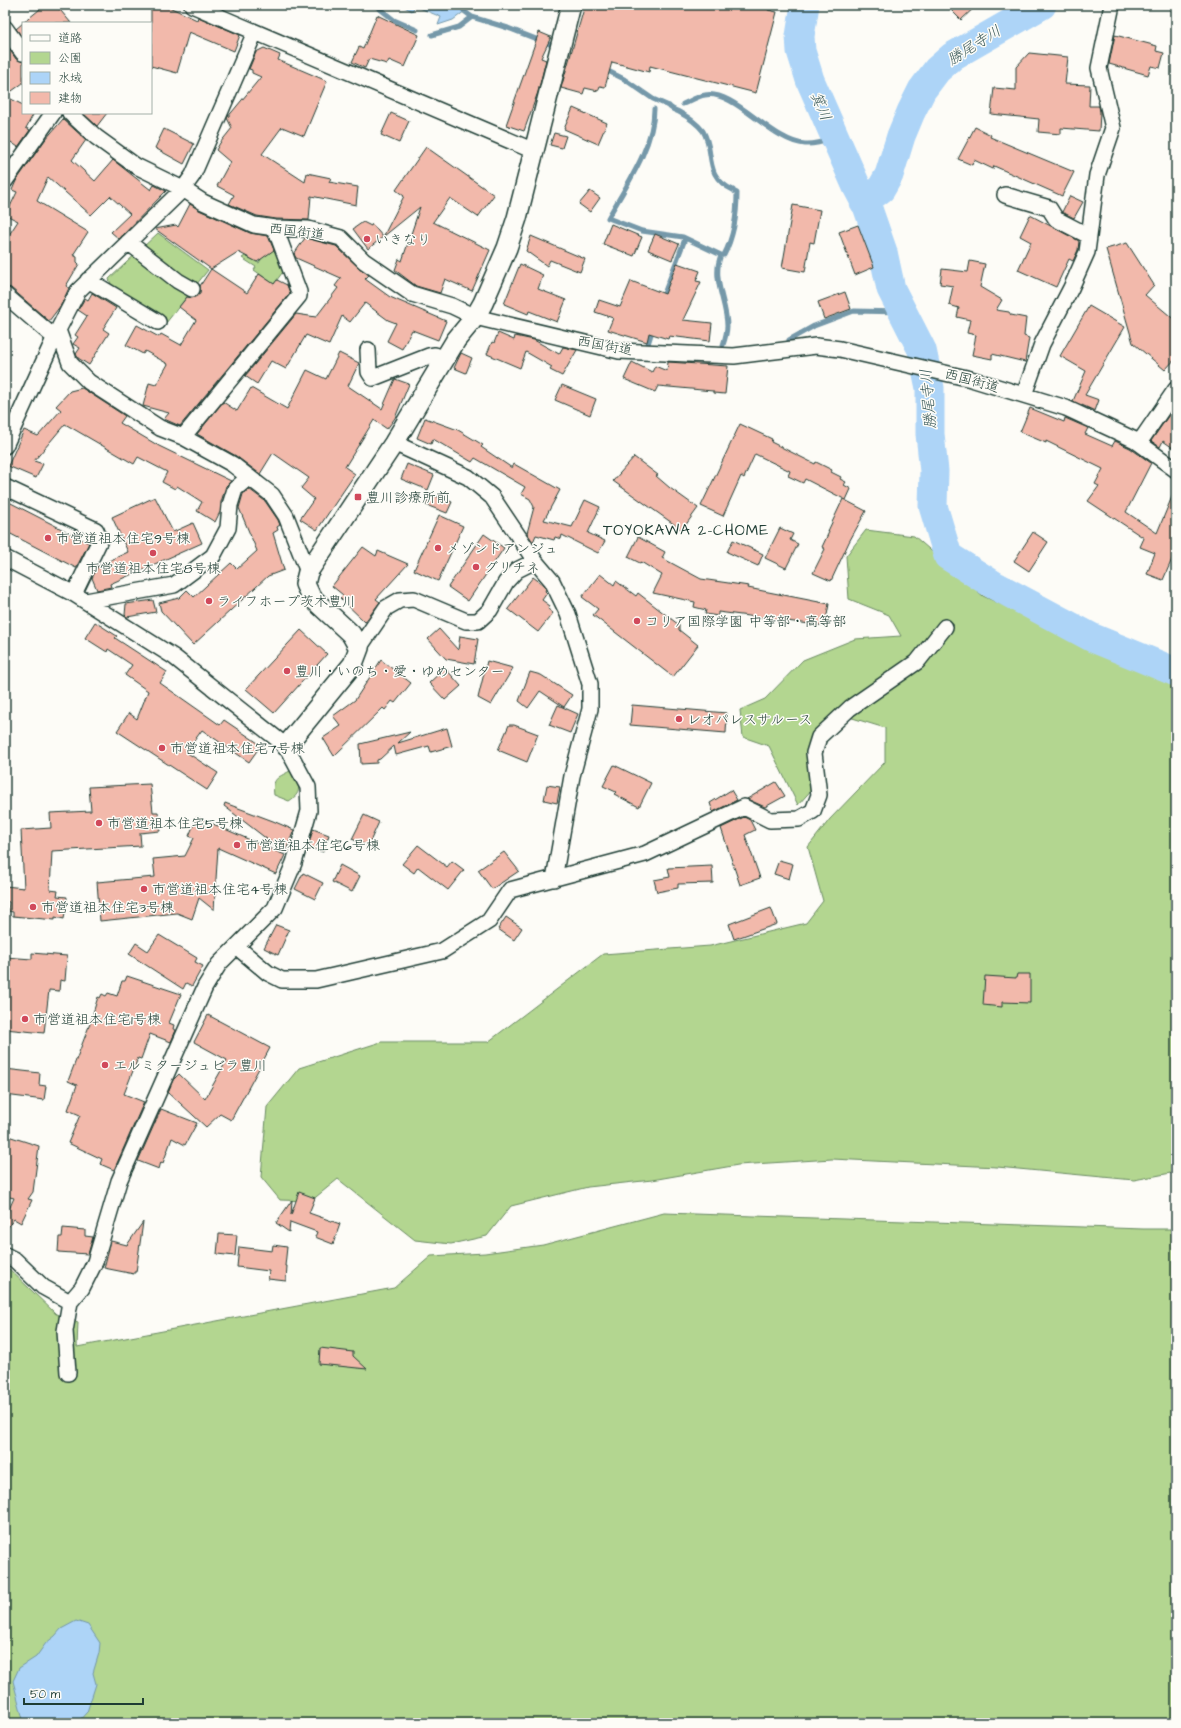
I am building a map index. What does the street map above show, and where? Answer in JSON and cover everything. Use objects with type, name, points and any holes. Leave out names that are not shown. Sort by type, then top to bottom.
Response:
[{"type":"street","points":[[192,5],[534,151]]},
{"type":"street","points":[[359,648],[351,634],[311,597],[305,584],[308,572],[394,443],[456,340],[475,317],[482,303],[507,248],[517,218],[571,5]]},
{"type":"street","points":[[1024,395],[1042,344],[1071,288],[1087,252],[1097,175],[1112,128],[1099,68],[1112,5]]},
{"type":"street","points":[[5,28],[22,51]]},
{"type":"street","points":[[5,446],[56,334],[78,291],[183,189],[193,175],[255,32]]},
{"type":"street","points":[[5,181],[10,164],[52,114]]},
{"type":"street","name":"西国街道","points":[[71,114],[96,138],[136,166],[183,189],[202,202],[254,225],[274,228],[308,229],[341,238],[364,261],[412,294],[452,306],[475,317],[619,351],[734,356],[816,346],[840,349],[971,378],[1066,408],[1139,443],[1176,470]]},
{"type":"street","points":[[1005,195],[1049,208],[1056,219],[1090,236]]},
{"type":"street","points":[[183,437],[299,296],[299,292],[274,228]]},
{"type":"street","points":[[128,242],[178,281],[192,289]]},
{"type":"street","points":[[88,280],[158,322]]},
{"type":"street","points":[[5,295],[56,334],[70,363],[89,382],[160,428],[183,437],[232,464],[272,495],[286,516],[308,572]]},
{"type":"street","points":[[368,350],[369,372],[373,378],[429,356],[435,355],[445,359]]},
{"type":"street","points":[[1139,443],[1176,389]]},
{"type":"street","points":[[394,443],[468,477],[492,497],[535,561],[552,581],[568,614],[590,684],[590,709],[572,776],[554,879]]},
{"type":"street","points":[[80,598],[174,585],[214,556],[228,528],[230,505],[235,489],[249,476]]},
{"type":"street","points":[[5,487],[96,530],[100,540],[80,598]]},
{"type":"street","points":[[5,558],[80,598],[174,657],[286,746],[308,787],[309,812],[294,862],[275,908],[219,964],[205,987],[119,1181],[95,1262],[82,1288],[70,1302],[65,1331],[68,1373]]},
{"type":"street","points":[[286,746],[353,664],[359,648],[386,608],[400,600],[414,599],[466,621],[478,621],[490,610],[506,582],[517,570],[535,561]]},
{"type":"street","points":[[237,947],[268,973],[282,980],[316,980],[442,951],[489,921],[510,890],[645,854],[744,807],[770,820],[799,819],[813,811],[819,795],[814,753],[819,737],[850,708],[918,661],[945,627]]},
{"type":"street","points":[[5,1255],[15,1260],[43,1287],[70,1302]]},
{"type":"green space","points":[[158,233],[208,270],[166,323],[113,289],[109,279]]},
{"type":"green space","points":[[278,246],[293,280],[282,273],[274,284],[254,270],[256,267],[242,258],[245,256],[259,263],[266,250],[268,253]]},
{"type":"green space","points":[[866,530],[914,536],[983,596],[1107,653],[1176,679],[1176,1172],[1134,1180],[997,1167],[832,1159],[738,1165],[652,1180],[588,1187],[511,1206],[487,1236],[451,1244],[415,1240],[338,1179],[311,1201],[280,1200],[261,1177],[267,1107],[299,1068],[381,1042],[488,1042],[603,954],[710,946],[806,923],[823,901],[808,847],[830,819],[885,762],[885,728],[836,713],[816,731],[822,778],[798,805],[769,746],[743,737],[740,710],[765,699],[803,660],[855,639],[901,636],[889,615],[849,599],[846,556]]},
{"type":"green space","points":[[290,771],[298,783],[298,791],[294,798],[289,801],[274,795],[274,785],[276,779]]},
{"type":"green space","points":[[664,1213],[1176,1229],[1176,1723],[5,1723],[5,1265],[56,1314],[78,1322],[77,1347],[394,1288],[431,1256],[485,1253],[543,1245]]},
{"type":"water","points":[[401,5],[473,5],[453,20],[438,25],[441,17],[415,6],[412,11]]},
{"type":"water","points":[[76,1621],[88,1625],[100,1643],[99,1653],[93,1673],[96,1684],[87,1712],[77,1723],[24,1723],[13,1681],[19,1668],[36,1657],[46,1643],[61,1629]]},
{"type":"building","points":[[45,5],[56,5],[70,22],[24,22]]},
{"type":"building","points":[[151,5],[165,5],[197,20],[198,17],[240,35],[234,51],[189,32],[177,73],[152,66]]},
{"type":"building","points":[[585,5],[769,5],[768,10],[777,12],[756,93],[650,66],[649,72],[612,62],[605,87],[600,86],[598,91],[585,88],[583,94],[561,88]]},
{"type":"building","points":[[946,5],[977,5],[961,20]]},
{"type":"building","points":[[377,15],[419,35],[405,67],[389,60],[387,64],[369,59],[365,68],[352,62],[359,47],[363,49]]},
{"type":"building","points":[[22,24],[22,37],[16,29]]},
{"type":"building","points":[[539,32],[551,37],[541,58],[546,60],[538,92],[524,131],[506,125]]},
{"type":"building","points":[[1115,35],[1157,46],[1156,51],[1164,53],[1160,68],[1151,66],[1148,75],[1109,64]]},
{"type":"building","points":[[5,43],[16,59],[22,62],[22,84],[5,96]]},
{"type":"building","points":[[264,48],[280,55],[278,60],[327,81],[304,136],[282,127],[262,154],[305,182],[307,173],[331,178],[329,182],[358,187],[356,205],[311,196],[309,220],[276,219],[257,216],[229,204],[234,195],[217,186],[230,162],[216,150],[232,128],[227,118],[261,77],[252,73],[252,70],[249,69],[256,52]]},
{"type":"building","points":[[1029,53],[1068,57],[1065,84],[1090,85],[1089,106],[1099,106],[1099,131],[1061,128],[1061,134],[1038,132],[1039,119],[991,114],[994,88],[1016,90],[1016,67]]},
{"type":"building","points":[[5,96],[22,104],[22,114],[33,114],[26,128],[30,130],[18,147],[5,138]]},
{"type":"building","points":[[573,108],[607,123],[598,144],[564,129]]},
{"type":"building","points":[[391,113],[409,121],[399,143],[381,135]]},
{"type":"building","points":[[84,114],[106,114],[97,126]]},
{"type":"building","points":[[63,119],[86,140],[72,160],[95,181],[113,160],[151,190],[154,185],[166,191],[119,239],[111,232],[130,214],[110,196],[91,215],[48,177],[37,201],[88,232],[73,255],[77,257],[77,262],[79,264],[66,286],[69,288],[61,305],[49,321],[11,288],[5,286],[5,241],[18,221],[6,215],[17,192],[12,190],[16,181],[45,140]]},
{"type":"building","points":[[975,127],[991,135],[990,137],[1074,172],[1062,196],[994,166],[993,169],[974,160],[972,165],[958,159]]},
{"type":"building","points":[[164,129],[194,144],[184,164],[155,148]]},
{"type":"building","points":[[554,133],[566,136],[562,148],[550,145]]},
{"type":"building","points":[[426,147],[494,195],[478,217],[450,198],[433,222],[490,250],[472,291],[445,279],[440,293],[416,286],[395,270],[399,259],[402,261],[420,207],[383,237],[404,196],[396,190]]},
{"type":"building","points":[[590,191],[600,198],[590,212],[579,204]]},
{"type":"building","points":[[1070,196],[1083,202],[1074,218],[1062,212]]},
{"type":"building","points":[[190,204],[199,210],[250,233],[268,236],[274,250],[257,262],[238,252],[211,269],[155,229],[176,225],[178,227]]},
{"type":"building","points":[[793,205],[820,210],[814,243],[810,242],[805,272],[782,268]]},
{"type":"building","points":[[1030,215],[1079,241],[1078,250],[1073,261],[1069,259],[1056,287],[1018,270],[1031,242],[1020,236]]},
{"type":"building","points":[[363,222],[371,226],[372,224],[383,237],[368,249],[353,229]]},
{"type":"building","points":[[611,224],[642,237],[634,256],[603,244]]},
{"type":"building","points":[[858,225],[874,267],[855,275],[839,232]]},
{"type":"building","points":[[655,234],[679,244],[672,260],[648,250]]},
{"type":"building","points":[[531,236],[585,259],[580,272],[550,260],[547,266],[526,251]]},
{"type":"building","points":[[305,238],[336,246],[358,267],[369,275],[365,279],[390,297],[446,321],[438,340],[412,330],[402,349],[387,341],[396,323],[388,320],[365,303],[350,322],[342,316],[329,345],[306,335],[286,369],[271,361],[257,384],[245,376],[296,314],[316,317],[338,288],[335,286],[341,278],[296,258],[294,254]]},
{"type":"building","points":[[1127,243],[1154,285],[1145,295],[1176,321],[1176,358],[1165,370],[1133,343],[1106,249]]},
{"type":"building","points":[[970,261],[985,264],[980,287],[1002,300],[996,310],[1009,312],[1011,315],[1026,318],[1024,336],[1029,338],[1025,362],[992,354],[992,359],[972,355],[976,335],[967,333],[970,320],[957,317],[959,308],[949,305],[953,286],[940,284],[942,269],[968,272]]},
{"type":"building","points":[[677,263],[700,271],[696,281],[701,282],[683,320],[712,323],[710,341],[669,336],[668,339],[649,333],[647,342],[608,330],[613,318],[595,312],[599,300],[620,307],[631,281],[665,294]]},
{"type":"building","points":[[520,264],[543,275],[538,289],[566,300],[557,322],[529,311],[528,314],[504,304]]},
{"type":"building","points":[[211,269],[247,293],[259,274],[274,284],[277,280],[287,285],[290,293],[180,426],[164,419],[169,413],[143,406],[149,383],[156,385],[168,364],[145,351],[143,354],[126,345],[137,325],[159,337],[161,334],[181,345],[196,320],[179,307],[187,297],[192,298],[200,294],[200,286]]},
{"type":"building","points":[[845,292],[851,309],[824,319],[818,302]]},
{"type":"building","points":[[92,293],[116,308],[103,329],[109,333],[89,365],[78,358],[76,354],[80,348],[73,344],[78,337],[75,335],[87,316],[78,310],[85,298],[88,300]]},
{"type":"building","points":[[1089,306],[1125,327],[1085,395],[1099,400],[1095,411],[1073,401],[1086,371],[1060,356]]},
{"type":"building","points":[[498,333],[514,340],[515,336],[534,340],[559,354],[563,347],[577,350],[562,376],[550,370],[552,367],[526,352],[520,368],[487,354]]},
{"type":"building","points":[[339,353],[359,363],[348,386],[382,409],[395,379],[409,384],[395,418],[387,429],[374,420],[345,467],[355,474],[317,530],[300,519],[314,499],[301,488],[309,478],[273,453],[260,474],[236,456],[197,434],[223,402],[237,411],[251,388],[287,409],[307,370],[326,379]]},
{"type":"building","points":[[461,353],[472,358],[466,373],[454,368]]},
{"type":"building","points":[[632,362],[652,372],[655,366],[667,371],[668,362],[728,366],[725,394],[713,393],[713,391],[658,386],[655,392],[624,379]]},
{"type":"building","points":[[562,385],[596,399],[590,415],[555,400]]},
{"type":"building","points":[[82,388],[125,416],[120,423],[159,446],[231,481],[226,486],[221,502],[220,512],[215,522],[197,511],[202,502],[177,486],[175,489],[162,482],[167,472],[138,457],[134,464],[65,424],[34,461],[43,464],[36,478],[8,466],[24,430],[38,436],[61,410],[56,406],[70,391]]},
{"type":"building","points":[[1176,405],[1176,450],[1163,441],[1160,447],[1151,441]]},
{"type":"building","points":[[1030,408],[1064,422],[1065,418],[1088,428],[1085,434],[1112,446],[1115,441],[1130,448],[1151,463],[1126,512],[1157,533],[1176,487],[1176,550],[1163,580],[1147,574],[1155,553],[1140,547],[1144,538],[1088,501],[1099,486],[1095,484],[1103,469],[1046,441],[1046,443],[1020,432]]},
{"type":"building","points":[[425,418],[458,430],[483,445],[481,447],[512,468],[514,464],[560,490],[544,520],[572,527],[585,500],[600,507],[588,533],[605,541],[598,553],[562,535],[561,539],[555,537],[554,540],[536,535],[533,542],[527,533],[534,507],[530,499],[521,494],[525,487],[475,458],[472,462],[433,439],[431,444],[417,438]]},
{"type":"building","points":[[740,424],[772,439],[771,442],[815,464],[816,462],[832,470],[831,472],[841,477],[840,479],[846,482],[844,485],[851,489],[846,500],[805,479],[803,483],[788,476],[790,471],[755,454],[744,478],[741,476],[723,516],[701,506]]},
{"type":"building","points":[[634,457],[658,475],[656,476],[670,488],[698,508],[682,530],[613,481]]},
{"type":"building","points":[[407,464],[434,475],[428,490],[401,479]]},
{"type":"building","points":[[249,489],[265,501],[278,520],[280,525],[277,527],[278,530],[273,533],[284,570],[268,576],[193,645],[161,611],[159,603],[179,598],[187,590],[194,597],[231,563],[237,569],[257,551],[239,508],[243,494]]},
{"type":"building","points":[[430,494],[452,502],[447,513],[426,505]]},
{"type":"building","points":[[155,497],[173,532],[193,523],[202,543],[110,584],[111,587],[97,590],[92,578],[98,566],[128,552],[112,517]]},
{"type":"building","points":[[843,499],[866,511],[849,542],[831,581],[813,573],[825,549],[822,547]]},
{"type":"building","name":"市営道祖本住宅9号棟","points":[[5,500],[89,543],[76,568],[5,531]]},
{"type":"building","name":"メゾンドアンジュ","points":[[439,515],[463,526],[438,581],[414,570]]},
{"type":"building","points":[[780,528],[793,534],[790,540],[798,544],[786,568],[765,558]]},
{"type":"building","points":[[1033,532],[1048,542],[1029,571],[1014,561]]},
{"type":"building","name":"グリチネ","points":[[484,534],[504,548],[468,601],[448,587]]},
{"type":"building","points":[[638,537],[665,552],[662,558],[701,579],[749,586],[748,588],[829,604],[825,626],[718,612],[718,616],[705,614],[706,610],[694,607],[695,602],[653,593],[662,575],[641,562],[640,563],[628,557]]},
{"type":"building","points":[[733,540],[763,554],[758,566],[727,552]]},
{"type":"building","points":[[363,547],[376,556],[378,551],[408,564],[376,599],[380,602],[365,622],[340,598],[343,595],[332,586]]},
{"type":"building","name":"コリア国際学園 中等部・高等部","points":[[600,574],[614,585],[616,581],[636,596],[638,593],[679,625],[679,630],[698,645],[673,677],[593,615],[598,609],[582,597]]},
{"type":"building","points":[[533,577],[545,586],[545,591],[547,593],[542,600],[550,606],[548,609],[553,613],[538,632],[508,609]]},
{"type":"building","points":[[153,600],[156,612],[127,617],[125,615],[126,604]]},
{"type":"building","points":[[95,622],[117,636],[115,638],[167,672],[160,683],[220,725],[224,720],[261,745],[249,762],[202,730],[186,752],[218,773],[207,790],[117,731],[129,713],[137,719],[148,691],[125,675],[132,665],[108,649],[107,652],[85,638]]},
{"type":"building","points":[[439,629],[458,650],[460,636],[478,639],[474,664],[446,659],[428,639]]},
{"type":"building","name":"豊川・いのち・愛・ゆめセンター","points":[[301,630],[327,654],[274,713],[246,689]]},
{"type":"building","points":[[381,660],[411,683],[395,703],[392,701],[385,710],[383,708],[334,756],[323,738],[341,726],[333,716],[355,700]]},
{"type":"building","points":[[487,661],[513,668],[491,705],[478,698]]},
{"type":"building","points":[[445,668],[461,686],[445,700],[429,683]]},
{"type":"building","points":[[530,672],[541,675],[572,695],[564,707],[540,691],[528,708],[519,701]]},
{"type":"building","points":[[558,705],[578,714],[570,733],[549,725]]},
{"type":"building","name":"レオパレスサルース","points":[[632,705],[727,713],[726,733],[630,725]]},
{"type":"building","points":[[509,725],[514,725],[538,734],[527,762],[498,750]]},
{"type":"building","points":[[447,728],[452,746],[431,752],[429,746],[396,755],[394,746],[377,760],[377,763],[361,764],[360,744],[410,732],[398,743]]},
{"type":"building","points":[[614,765],[651,783],[639,807],[614,794],[616,792],[603,786]]},
{"type":"building","points":[[776,782],[785,796],[765,807],[747,799]]},
{"type":"building","points":[[150,784],[153,812],[158,812],[160,831],[140,833],[141,846],[52,851],[50,890],[58,891],[57,896],[67,897],[64,919],[55,917],[55,920],[13,916],[13,912],[8,911],[9,902],[5,901],[5,886],[24,888],[21,830],[51,828],[50,813],[91,811],[89,787]]},
{"type":"building","points":[[547,785],[560,787],[557,803],[544,800]]},
{"type":"building","points":[[731,790],[737,800],[713,812],[710,803]]},
{"type":"building","points":[[225,803],[294,830],[285,853],[224,806]]},
{"type":"building","points":[[364,815],[379,822],[368,846],[352,839]]},
{"type":"building","points":[[197,817],[285,855],[276,874],[218,848],[214,910],[199,898],[192,919],[177,913],[100,921],[97,882],[155,877],[153,859],[185,856],[194,838],[189,836]]},
{"type":"building","points":[[744,817],[750,820],[755,830],[745,835],[760,878],[740,885],[721,828]]},
{"type":"building","points":[[313,829],[329,835],[323,852],[308,847]]},
{"type":"building","points":[[418,845],[447,867],[452,861],[464,870],[448,890],[418,867],[414,873],[402,864]]},
{"type":"building","points":[[504,852],[519,871],[492,889],[478,870]]},
{"type":"building","points":[[779,860],[793,864],[789,879],[774,874]]},
{"type":"building","points":[[340,865],[360,876],[352,892],[332,882]]},
{"type":"building","points":[[712,866],[713,883],[678,884],[678,888],[657,892],[654,880],[670,877],[668,868]]},
{"type":"building","points":[[303,873],[323,883],[315,899],[295,889]]},
{"type":"building","points":[[771,908],[777,924],[734,939],[729,924]]},
{"type":"building","points":[[506,917],[522,928],[514,940],[498,929]]},
{"type":"building","points":[[276,925],[289,930],[278,955],[264,948]]},
{"type":"building","points":[[159,935],[197,958],[195,962],[203,966],[192,986],[186,983],[183,989],[129,954],[136,943],[148,951]]},
{"type":"building","points":[[32,953],[67,956],[65,981],[60,980],[59,991],[49,990],[44,1033],[5,1029],[5,957],[32,959]]},
{"type":"building","points":[[1017,974],[1030,974],[1030,1003],[1002,1002],[1002,1007],[983,1005],[985,976],[1016,978]]},
{"type":"building","points":[[127,976],[181,994],[169,1023],[174,1025],[173,1029],[176,1030],[171,1042],[150,1034],[141,1059],[138,1058],[124,1094],[144,1102],[114,1170],[100,1164],[102,1159],[68,1143],[80,1115],[68,1110],[77,1085],[68,1081],[94,1013],[98,997],[100,998],[102,994],[106,996],[108,993],[117,996],[122,981],[125,981]]},
{"type":"building","points":[[208,1015],[270,1048],[231,1120],[220,1114],[206,1127],[168,1092],[173,1080],[179,1074],[205,1099],[227,1060],[194,1042]]},
{"type":"building","points":[[5,1069],[40,1073],[39,1085],[46,1086],[44,1100],[5,1095]]},
{"type":"building","points":[[161,1109],[197,1123],[185,1145],[172,1138],[163,1163],[161,1162],[159,1169],[138,1161]]},
{"type":"building","points":[[5,1135],[39,1146],[33,1192],[28,1199],[32,1200],[21,1223],[14,1219],[8,1227],[5,1225],[5,1218],[14,1198],[5,1196]]},
{"type":"building","points":[[299,1192],[315,1198],[309,1213],[340,1224],[333,1244],[315,1237],[317,1232],[290,1222],[289,1232],[276,1223],[292,1200],[291,1215]]},
{"type":"building","points":[[143,1222],[136,1272],[134,1272],[134,1274],[104,1268],[111,1241],[127,1245]]},
{"type":"building","points":[[63,1228],[85,1230],[85,1236],[93,1237],[88,1254],[58,1252],[59,1237],[62,1237]]},
{"type":"building","points":[[219,1234],[237,1235],[235,1256],[217,1254]]},
{"type":"building","points":[[273,1245],[287,1247],[285,1266],[287,1266],[286,1281],[268,1279],[269,1271],[237,1267],[239,1247],[272,1251]]},
{"type":"building","points":[[320,1348],[353,1352],[353,1356],[367,1369],[319,1364]]},
{"type":"waterway","points":[[375,5],[394,20],[417,30]]},
{"type":"waterway","name":"勝尾寺川","points":[[805,5],[800,36],[801,51],[810,80],[856,185],[867,206],[883,252],[891,289],[922,350],[930,388],[930,434],[934,471],[933,506],[948,556],[994,585],[1093,638],[1176,672]]},
{"type":"waterway","name":"勝尾寺川","points":[[864,202],[881,189],[889,175],[901,136],[911,112],[922,90],[937,70],[953,56],[1042,5]]},
{"type":"waterway","points":[[464,11],[472,17]]},
{"type":"waterway","points":[[432,35],[459,27],[472,17],[508,28],[549,44]]},
{"type":"waterway","points":[[604,69],[624,79],[653,99],[669,106]]},
{"type":"waterway","points":[[683,104],[697,97],[716,95],[741,107],[780,135],[792,141],[813,144],[835,138]]},
{"type":"waterway","points":[[669,106],[692,120],[703,131],[707,139],[713,170],[723,184],[733,190]]},
{"type":"waterway","points":[[654,109],[653,123],[644,151],[638,165],[608,218],[642,231],[683,237],[721,255]]},
{"type":"waterway","points":[[724,255],[730,240],[736,217],[737,193],[735,192]]},
{"type":"waterway","points":[[662,299],[685,239]]},
{"type":"waterway","points":[[721,255],[718,264],[718,273],[727,326],[723,345]]},
{"type":"waterway","points":[[789,340],[814,326],[854,311],[903,312]]},
{"type":"waterway","points":[[648,344],[653,328]]},
{"type":"place","name":"いきなり","points":[[367,239]]},
{"type":"place","name":"豊川診療所前","points":[[358,497]]},
{"type":"place","name":"市営道祖本住宅9号棟","points":[[48,538]]},
{"type":"place","name":"メゾンドアンジュ","points":[[438,548]]},
{"type":"place","name":"市営道祖本住宅8号棟","points":[[153,553]]},
{"type":"place","name":"グリチネ","points":[[476,567]]},
{"type":"place","name":"ライフホープ茨木豊川","points":[[209,601]]},
{"type":"place","name":"コリア国際学園 中等部・高等部","points":[[637,621]]},
{"type":"place","name":"豊川・いのち・愛・ゆめセンター","points":[[287,671]]},
{"type":"place","name":"レオパレスサルース","points":[[679,719]]},
{"type":"place","name":"市営道祖本住宅7号棟","points":[[162,748]]},
{"type":"place","name":"市営道祖本住宅5号棟","points":[[99,823]]},
{"type":"place","name":"市営道祖本住宅6号棟","points":[[237,845]]},
{"type":"place","name":"市営道祖本住宅4号棟","points":[[144,889]]},
{"type":"place","name":"市営道祖本住宅3号棟","points":[[33,907]]},
{"type":"place","name":"市営道祖本住宅1号棟","points":[[25,1019]]},
{"type":"place","name":"エルミタージュビラ豊川","points":[[105,1065]]},
{"type":"district","name":"TOYOKAWA 2-CHOME","points":[[686,530]]},
{"type":"water label","name":"箕川","points":[[821,106]]}]
